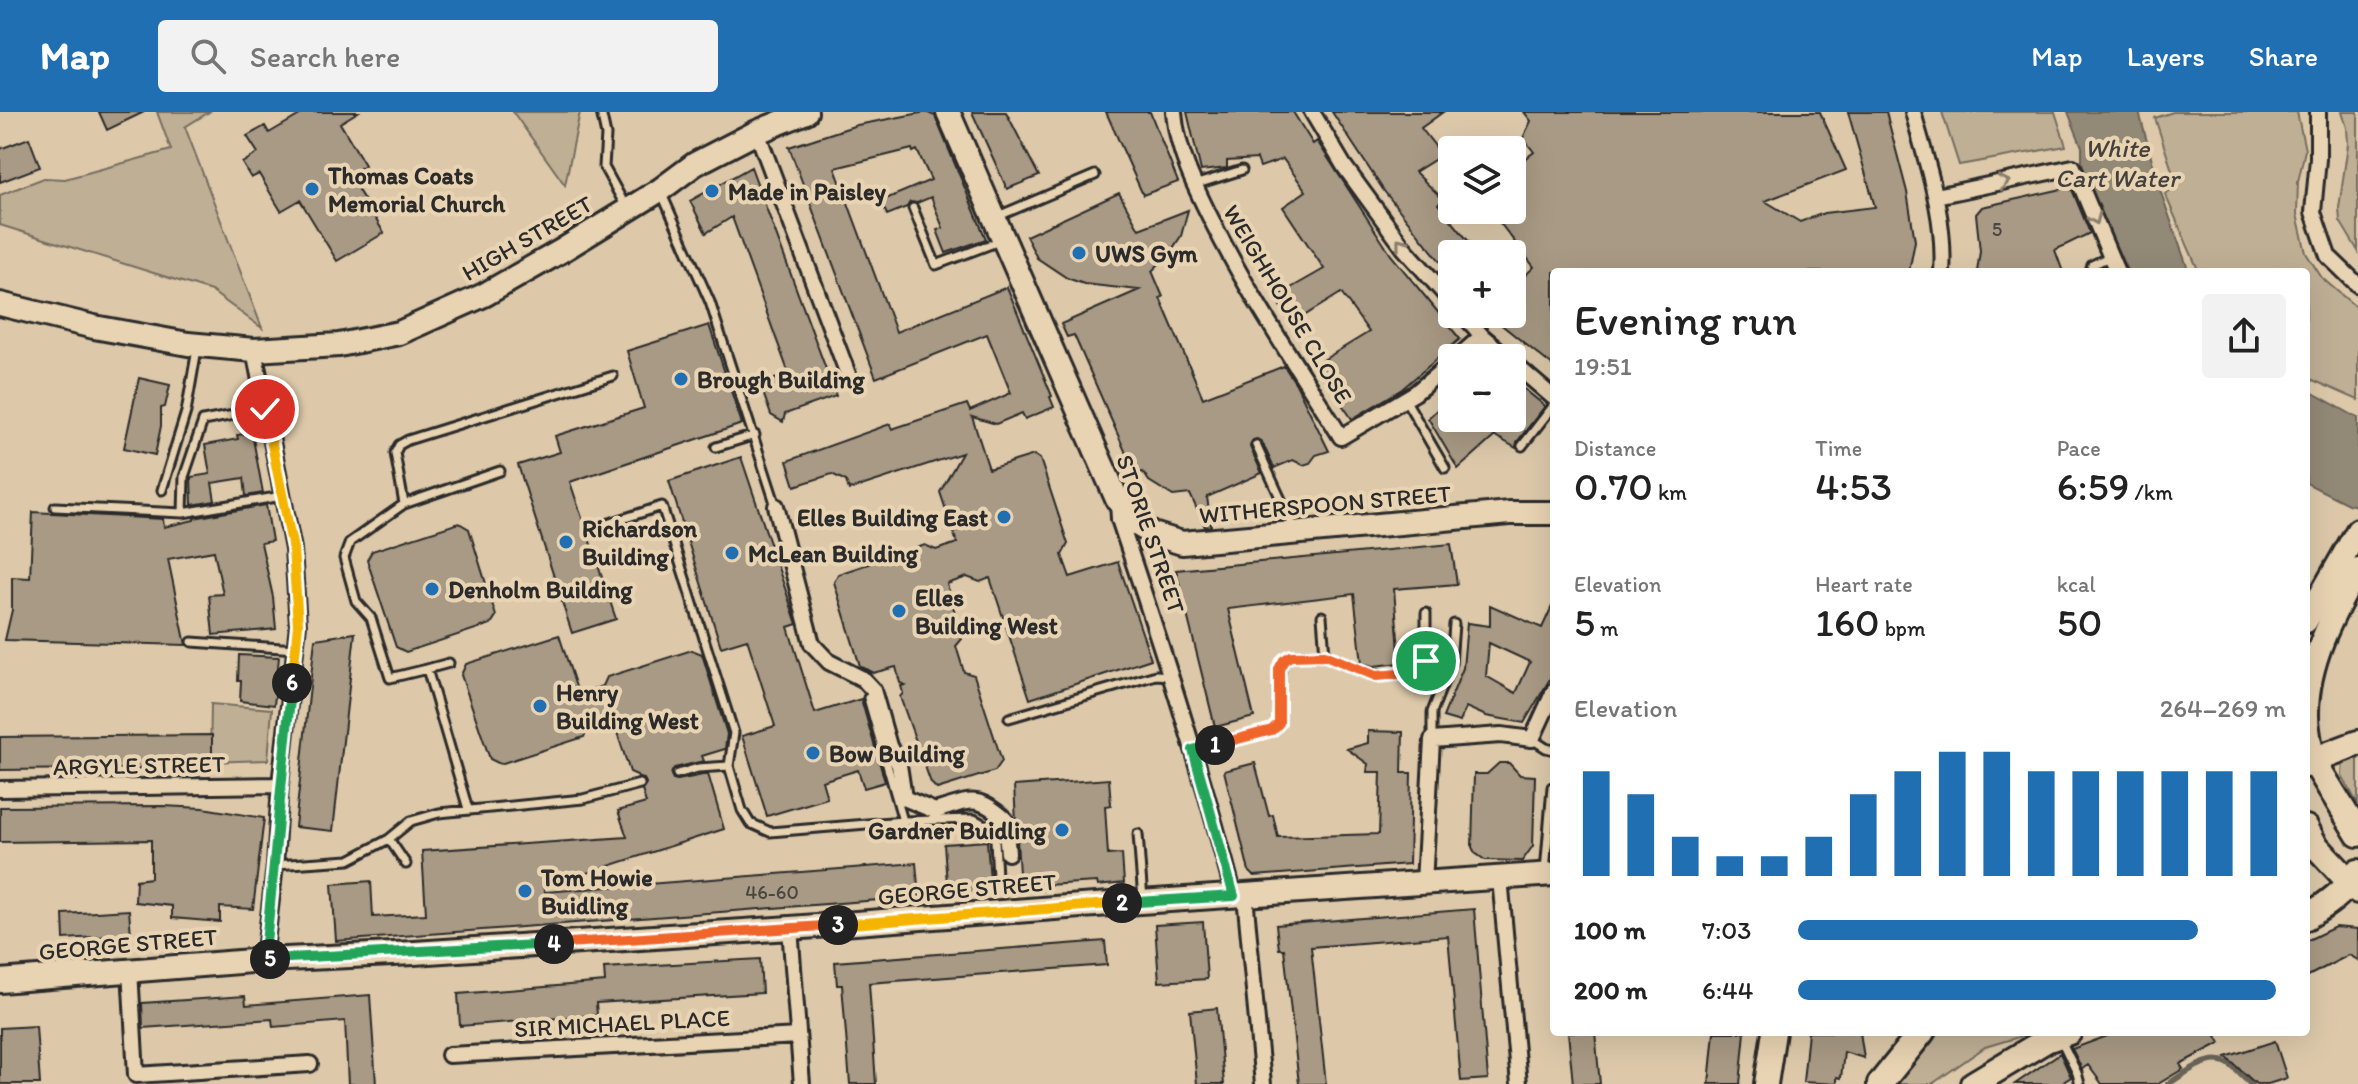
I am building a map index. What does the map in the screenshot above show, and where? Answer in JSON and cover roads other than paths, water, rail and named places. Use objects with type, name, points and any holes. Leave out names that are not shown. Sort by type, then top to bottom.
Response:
[{"type":"main road","points":[[2310,762],[2358,743]]},
{"type":"main road","points":[[2310,763],[2358,834]]},
{"type":"main road","points":[[2310,836],[2315,845],[2355,882],[2310,914]]},
{"type":"main road","points":[[1880,1084],[1919,1036]]},
{"type":"main road","points":[[1973,1084],[2046,1040],[2058,1036]]},
{"type":"street","name":"HIGH STREET","points":[[0,304],[94,327],[198,345],[254,350],[339,345],[399,333],[484,295],[660,190],[695,164],[757,132],[806,112]]},
{"type":"street","name":"STORIE STREET","points":[[948,112],[1117,499],[1119,519],[1240,896],[1263,1084]]},
{"type":"street","name":"WEIGHHOUSE CLOSE","points":[[1174,112],[1176,132],[1194,185],[1236,268],[1341,437],[1405,399],[1438,373]]},
{"type":"street","points":[[1312,112],[1344,166],[1404,248],[1438,286]]},
{"type":"street","points":[[1913,112],[1936,196],[1944,244],[1942,268]]},
{"type":"street","points":[[2318,112],[2313,212],[2328,256],[2358,285]]},
{"type":"street","points":[[757,132],[849,377]]},
{"type":"street","points":[[1936,196],[2073,167],[2116,268]]},
{"type":"street","points":[[1475,328],[1491,344]]},
{"type":"street","name":"WEIGHHOUSE CLOSE","points":[[1473,344],[1482,336]]},
{"type":"street","points":[[254,350],[293,549],[298,625],[264,960]]},
{"type":"street","points":[[1526,374],[1550,395]]},
{"type":"street","name":"WITHERSPOON STREET","points":[[1117,499],[1133,522],[1153,534],[1182,543],[1510,513],[1550,513]]},
{"type":"street","points":[[776,506],[812,644],[829,662],[863,679],[873,690],[889,746],[899,765],[904,798],[935,811],[974,800],[991,806],[1005,819],[1008,853]]},
{"type":"street","points":[[2310,684],[2313,665],[2349,574],[2358,530]]},
{"type":"street","points":[[2310,617],[2349,574]]},
{"type":"street","points":[[1424,883],[1432,740],[1501,735],[1532,739],[1550,700]]},
{"type":"street","name":"ARGYLE STREET","points":[[0,789],[280,785]]},
{"type":"street","name":"GEORGE STREET","points":[[0,981],[264,960],[790,928],[1549,874]]},
{"type":"street","points":[[1500,878],[1519,1084]]},
{"type":"street","points":[[790,928],[802,1084]]},
{"type":"street","points":[[130,970],[136,1075],[310,1064]]},
{"type":"street","name":"SIR MICHAEL PLACE","points":[[449,1055],[798,1036]]},
{"type":"street","points":[[1766,1084],[1773,1036]]},
{"type":"lane","points":[[601,112],[606,135],[604,167],[627,209]]},
{"type":"lane","points":[[1194,185],[1242,170]]},
{"type":"lane","points":[[994,218],[1095,175]]},
{"type":"lane","points":[[660,190],[710,302],[776,506]]},
{"type":"lane","points":[[913,208],[936,265],[1004,240]]},
{"type":"lane","points":[[2091,268],[2111,256]]},
{"type":"lane","points":[[162,490],[186,412],[198,345]]},
{"type":"lane","points":[[404,504],[395,453],[399,445],[613,376]]},
{"type":"lane","points":[[1405,399],[1445,468]]},
{"type":"lane","points":[[1522,446],[1550,403]]},
{"type":"lane","points":[[183,513],[184,477],[203,421],[265,409]]},
{"type":"lane","points":[[716,447],[755,435]]},
{"type":"lane","points":[[1256,445],[1295,532]]},
{"type":"lane","points":[[449,663],[390,678],[371,618],[356,601],[344,558],[350,542],[404,504],[500,471]]},
{"type":"lane","points":[[55,507],[183,513],[282,496]]},
{"type":"lane","points":[[607,524],[662,506],[734,733],[729,766],[742,810],[750,823],[770,832],[903,821],[974,819],[989,827],[995,840],[997,877]]},
{"type":"lane","points":[[1193,750],[1272,730],[1279,723],[1279,669],[1284,660],[1291,656],[1325,655],[1376,676],[1417,669],[1426,661],[1426,613]]},
{"type":"lane","points":[[1322,616],[1325,655]]},
{"type":"lane","points":[[1432,740],[1432,712],[1451,663],[1454,624]]},
{"type":"lane","points":[[192,642],[296,649]]},
{"type":"lane","points":[[427,669],[468,809]]},
{"type":"lane","points":[[1009,718],[1156,675],[1171,676]]},
{"type":"lane","points":[[1090,695],[1093,704]]},
{"type":"lane","points":[[868,698],[903,821]]},
{"type":"lane","points":[[1532,739],[1550,749]]},
{"type":"lane","points":[[677,774],[698,768],[729,766]]},
{"type":"lane","points":[[275,865],[349,860],[389,839],[411,821],[439,813],[583,799],[640,784]]},
{"type":"lane","points":[[1138,834],[1143,902]]},
{"type":"lane","points":[[389,839],[406,864]]},
{"type":"lane","points":[[1549,874],[1550,845]]},
{"type":"lane","points":[[2065,1036],[2080,1084]]},
{"type":"water","name":"White Cart Water","points":[[2068,112],[2139,112],[2160,190],[2188,268],[2126,268],[2090,192],[2082,162],[2082,147]]},
{"type":"water","points":[[2310,391],[2358,418],[2358,506],[2310,485]]},
{"type":"waterway","points":[[2168,1084],[2196,1066],[2212,1061],[2227,1063],[2251,1084]]},
{"type":"place","name":"Thomas Coats Memorial Church","points":[[312,189]]},
{"type":"place","name":"Made in Paisley","points":[[712,191]]},
{"type":"place","name":"UWS Gym","points":[[1079,253]]},
{"type":"place","name":"Brough Building","points":[[681,379]]},
{"type":"place","name":"Elles Building East","points":[[1004,517]]},
{"type":"place","name":"Richardson Building","points":[[566,542]]},
{"type":"place","name":"McLean Building","points":[[732,553]]},
{"type":"place","name":"Denholm Building","points":[[432,589]]},
{"type":"place","name":"Elles Building West","points":[[899,611]]},
{"type":"place","name":"Henry Building West","points":[[540,706]]},
{"type":"place","name":"Bow Building","points":[[813,753]]},
{"type":"place","name":"Gardner Buidling","points":[[1062,830]]},
{"type":"place","name":"Tom Howie Buidling","points":[[525,891]]}]
